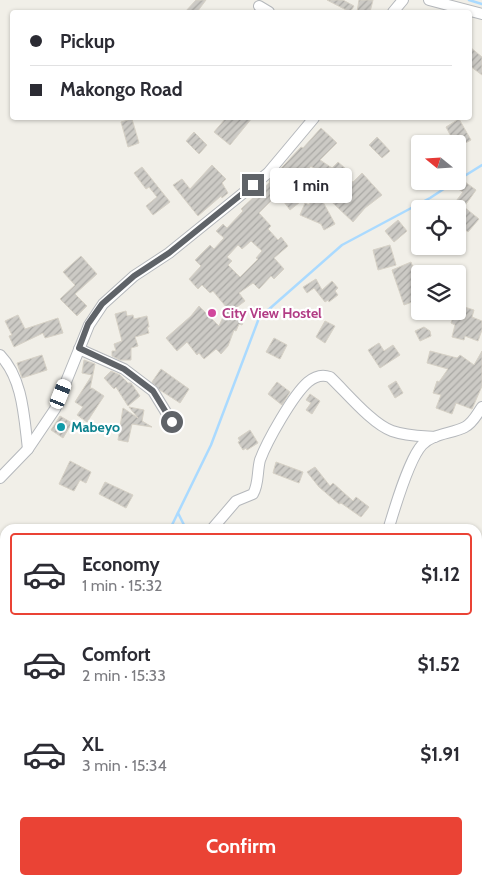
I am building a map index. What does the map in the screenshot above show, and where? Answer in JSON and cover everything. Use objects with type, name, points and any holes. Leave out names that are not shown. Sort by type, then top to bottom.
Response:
[{"type":"street","points":[[429,0],[467,10]]},
{"type":"street","points":[[259,6],[266,10]]},
{"type":"street","points":[[0,478],[28,448],[55,409],[88,324],[102,304],[134,276],[169,253],[268,173],[312,120]]},
{"type":"street","points":[[79,348],[124,369],[153,391],[172,422]]},
{"type":"street","points":[[0,355],[11,367],[15,378],[22,405],[28,448]]},
{"type":"street","points":[[216,524],[236,500],[254,494],[260,460],[266,447],[298,393],[314,378],[325,375],[330,377],[373,419],[390,430],[415,436],[435,437]]},
{"type":"street","points":[[390,524],[402,488],[423,444],[435,437],[465,427],[474,420],[482,407]]},
{"type":"building","points":[[196,0],[206,0],[198,10],[187,10]]},
{"type":"building","points":[[327,0],[343,0],[354,6],[351,10],[346,10]]},
{"type":"building","points":[[359,0],[373,0],[370,10],[357,10]]},
{"type":"building","points":[[472,49],[482,57],[482,75],[472,68]]},
{"type":"building","points":[[132,120],[139,143],[128,147],[121,122]]},
{"type":"building","points":[[224,120],[250,120],[230,145],[214,132]]},
{"type":"building","points":[[460,120],[471,140],[466,143],[466,135],[450,135],[446,127]]},
{"type":"building","points":[[321,128],[337,143],[320,160],[332,168],[338,162],[346,169],[340,176],[353,182],[362,173],[382,195],[365,208],[353,222],[318,189],[325,176],[311,166],[293,183],[298,188],[293,193],[300,202],[290,210],[278,194],[259,213],[271,226],[268,229],[278,240],[281,237],[288,246],[274,258],[284,269],[274,279],[271,276],[259,289],[253,283],[239,293],[245,301],[233,310],[246,315],[242,325],[239,324],[236,331],[234,330],[228,346],[221,354],[216,349],[204,359],[199,353],[197,355],[187,342],[177,351],[166,338],[191,316],[199,306],[219,326],[227,308],[213,291],[210,293],[202,285],[198,289],[189,279],[201,266],[195,260],[210,245],[214,249],[224,238],[216,231],[223,224],[227,228],[243,211],[241,209],[270,182],[301,147],[303,148]],"holes":[[[251,241],[262,251],[256,258],[258,259],[240,277],[228,265],[232,261],[227,257],[238,245],[242,249]]]},
{"type":"building","points":[[194,132],[207,145],[199,154],[186,141]]},
{"type":"building","points":[[377,137],[390,151],[382,158],[369,145]]},
{"type":"building","points":[[212,165],[226,179],[222,183],[228,193],[222,198],[221,196],[198,216],[173,185],[182,179],[190,189]]},
{"type":"building","points":[[142,167],[170,202],[153,215],[146,206],[157,197],[149,187],[146,189],[134,173]]},
{"type":"building","points":[[466,183],[476,190],[466,204],[466,200],[457,200],[463,192],[460,190],[466,190]]},
{"type":"building","points":[[317,191],[335,224],[324,230],[321,224],[300,215],[305,203],[309,205]]},
{"type":"building","points":[[466,209],[479,219],[468,232],[466,230]]},
{"type":"building","points":[[398,220],[407,231],[394,242],[385,231]]},
{"type":"building","points":[[390,245],[396,265],[378,270],[373,250]]},
{"type":"building","points":[[81,256],[97,274],[75,294],[87,306],[77,316],[60,299],[75,285],[63,272]]},
{"type":"building","points":[[411,262],[411,302],[404,305],[392,270]]},
{"type":"building","points":[[316,279],[322,290],[332,281],[338,288],[335,291],[338,295],[329,302],[328,300],[325,302],[314,288],[307,293],[303,287]]},
{"type":"building","points":[[466,308],[474,310],[472,317],[482,321],[482,330],[478,341],[465,336],[464,340],[452,337],[455,325],[451,323],[452,320],[466,320]]},
{"type":"building","points":[[126,311],[127,316],[133,315],[134,319],[147,316],[149,333],[135,337],[138,346],[131,348],[131,360],[120,360],[112,356],[112,351],[116,351],[114,344],[122,341],[115,314]]},
{"type":"building","points":[[18,315],[25,329],[58,318],[63,333],[45,338],[43,333],[14,347],[9,336],[12,335],[5,321]]},
{"type":"building","points":[[325,321],[335,326],[325,343],[316,337]]},
{"type":"building","points":[[424,327],[430,331],[431,336],[420,341],[415,331]]},
{"type":"building","points":[[274,338],[287,345],[280,359],[266,352]]},
{"type":"building","points":[[379,343],[384,351],[393,345],[400,355],[380,368],[368,350]]},
{"type":"building","points":[[430,351],[457,358],[460,355],[474,365],[482,351],[482,386],[472,409],[456,403],[452,414],[436,408],[441,395],[433,393],[437,381],[439,382],[448,369],[427,363]]},
{"type":"building","points":[[42,355],[47,370],[22,378],[17,363]]},
{"type":"building","points":[[84,360],[95,364],[90,389],[92,388],[104,396],[87,422],[77,415],[83,407],[75,402],[92,375],[82,373]]},
{"type":"building","points":[[161,369],[189,389],[180,403],[160,390],[152,382]]},
{"type":"building","points":[[111,371],[120,375],[128,383],[131,383],[140,396],[128,406],[116,387],[114,389],[104,378]]},
{"type":"building","points":[[396,381],[403,393],[395,398],[388,386]]},
{"type":"building","points":[[277,382],[290,392],[282,405],[268,394]]},
{"type":"building","points":[[310,394],[320,401],[312,414],[306,410],[311,403],[306,400]]},
{"type":"building","points":[[129,407],[144,410],[142,421],[152,427],[132,424],[128,442],[118,440],[123,408],[138,418]]},
{"type":"building","name":"Mabeyo","points":[[60,416],[72,423],[63,438],[51,430]]},
{"type":"building","points":[[250,430],[258,443],[247,450],[246,448],[243,450],[238,442],[240,441],[238,438]]},
{"type":"building","points":[[70,461],[91,472],[86,483],[80,480],[74,491],[59,484]]},
{"type":"building","points":[[276,462],[303,472],[299,483],[273,473]]},
{"type":"building","points":[[315,467],[330,486],[333,483],[353,501],[356,497],[369,507],[361,517],[341,503],[339,504],[319,487],[307,472]]},
{"type":"building","points":[[105,482],[133,495],[126,508],[99,494]]},
{"type":"waterway","points":[[469,0],[482,4]]},
{"type":"waterway","points":[[466,175],[482,165]]},
{"type":"waterway","points":[[172,524],[211,445],[259,318],[342,245],[442,190]]},
{"type":"waterway","points":[[178,513],[184,524]]},
{"type":"place","name":"City View Hostel","points":[[212,313]]},
{"type":"place","name":"Mabeyo","points":[[61,427]]},
{"type":"route","points":[[172,422],[153,391],[124,369],[79,348],[88,324],[102,304],[134,276],[169,253],[253,185]]}]
